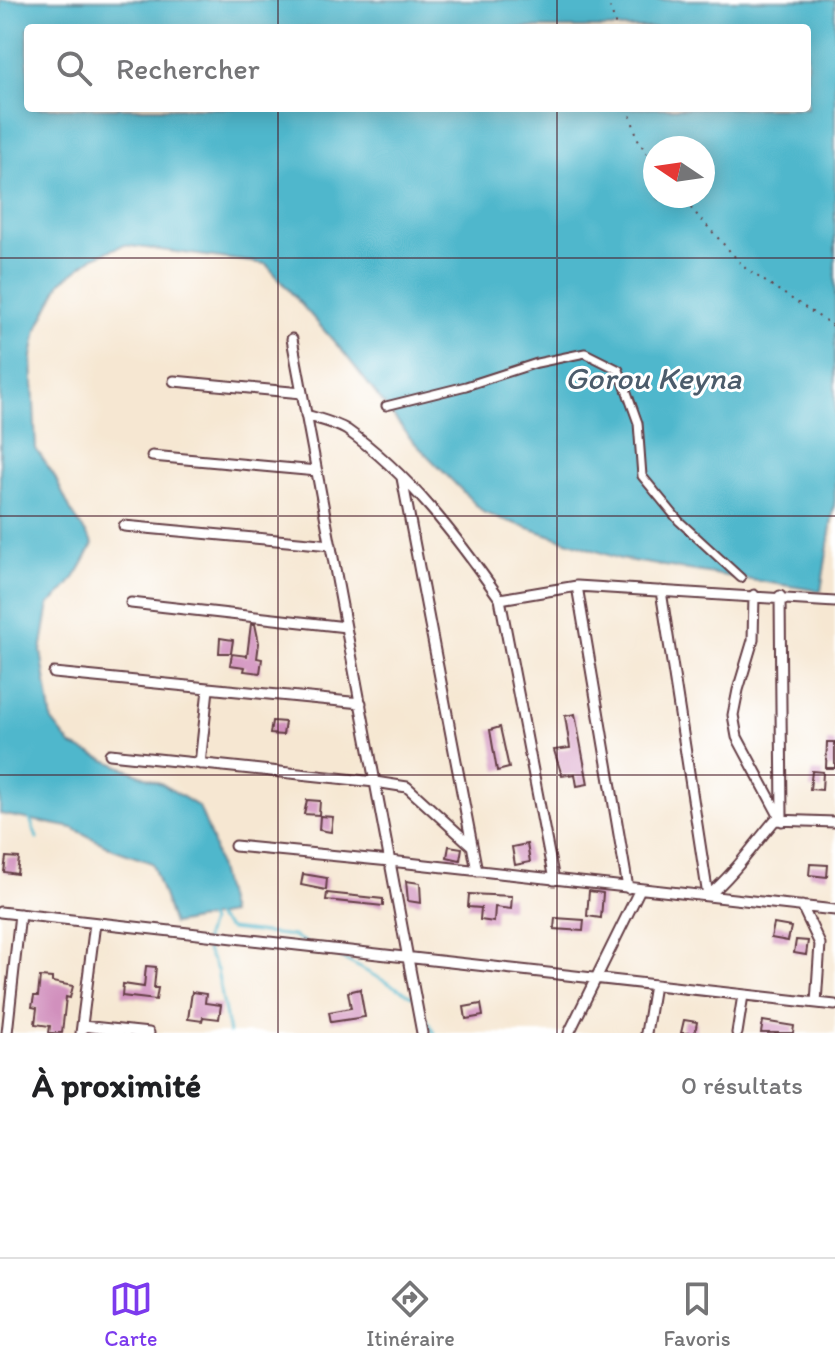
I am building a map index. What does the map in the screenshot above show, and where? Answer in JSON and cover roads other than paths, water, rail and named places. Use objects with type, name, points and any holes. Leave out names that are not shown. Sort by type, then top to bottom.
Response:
[{"type":"street","points":[[292,339],[422,1033]]},
{"type":"street","points":[[386,406],[466,386],[537,363],[585,353],[619,370],[638,423],[642,476],[679,521],[741,578]]},
{"type":"street","points":[[174,381],[302,393]]},
{"type":"street","points":[[306,415],[344,428],[402,477],[468,552],[500,599],[554,880]]},
{"type":"street","points":[[152,456],[317,471]]},
{"type":"street","points":[[402,477],[477,871]]},
{"type":"street","points":[[124,526],[331,545]]},
{"type":"street","points":[[500,599],[577,586],[780,596],[835,602]]},
{"type":"street","points":[[577,586],[628,888]]},
{"type":"street","points":[[661,591],[708,896]]},
{"type":"street","points":[[754,595],[753,640],[733,715],[737,737],[782,821]]},
{"type":"street","points":[[780,596],[782,821]]},
{"type":"street","points":[[131,603],[346,627]]},
{"type":"street","points":[[54,673],[361,703]]},
{"type":"street","points":[[200,764],[208,689]]},
{"type":"street","points":[[110,754],[407,787],[472,846]]},
{"type":"street","points":[[708,896],[730,877],[775,820],[835,822]]},
{"type":"street","points":[[235,846],[835,910]]},
{"type":"street","points":[[569,1033],[640,889]]},
{"type":"street","points":[[802,906],[820,944],[816,1003]]},
{"type":"street","points":[[0,912],[835,1005]]},
{"type":"street","points":[[7,1033],[20,914]]},
{"type":"street","points":[[95,923],[82,1029],[149,1033]]},
{"type":"street","points":[[646,1033],[654,985]]},
{"type":"street","points":[[737,1033],[743,995]]},
{"type":"water","name":"Gorou Keyna","points":[[0,0],[835,0],[835,500],[821,591],[620,559],[484,513],[411,439],[344,353],[266,264],[123,245],[94,257],[61,282],[37,330],[32,357],[36,449],[93,544],[69,584],[49,604],[41,651],[52,721],[72,746],[162,784],[199,807],[212,840],[230,914],[173,924],[152,863],[113,849],[73,828],[0,814]]},
{"type":"waterway","points":[[30,819],[37,838]]},
{"type":"waterway","points":[[215,917],[229,929],[293,936],[305,942]]},
{"type":"waterway","points":[[208,918],[210,922],[205,937],[207,951],[217,970],[229,1033]]},
{"type":"waterway","points":[[334,954],[412,996]]},
{"type":"waterway","points":[[421,1008],[434,1033]]}]
